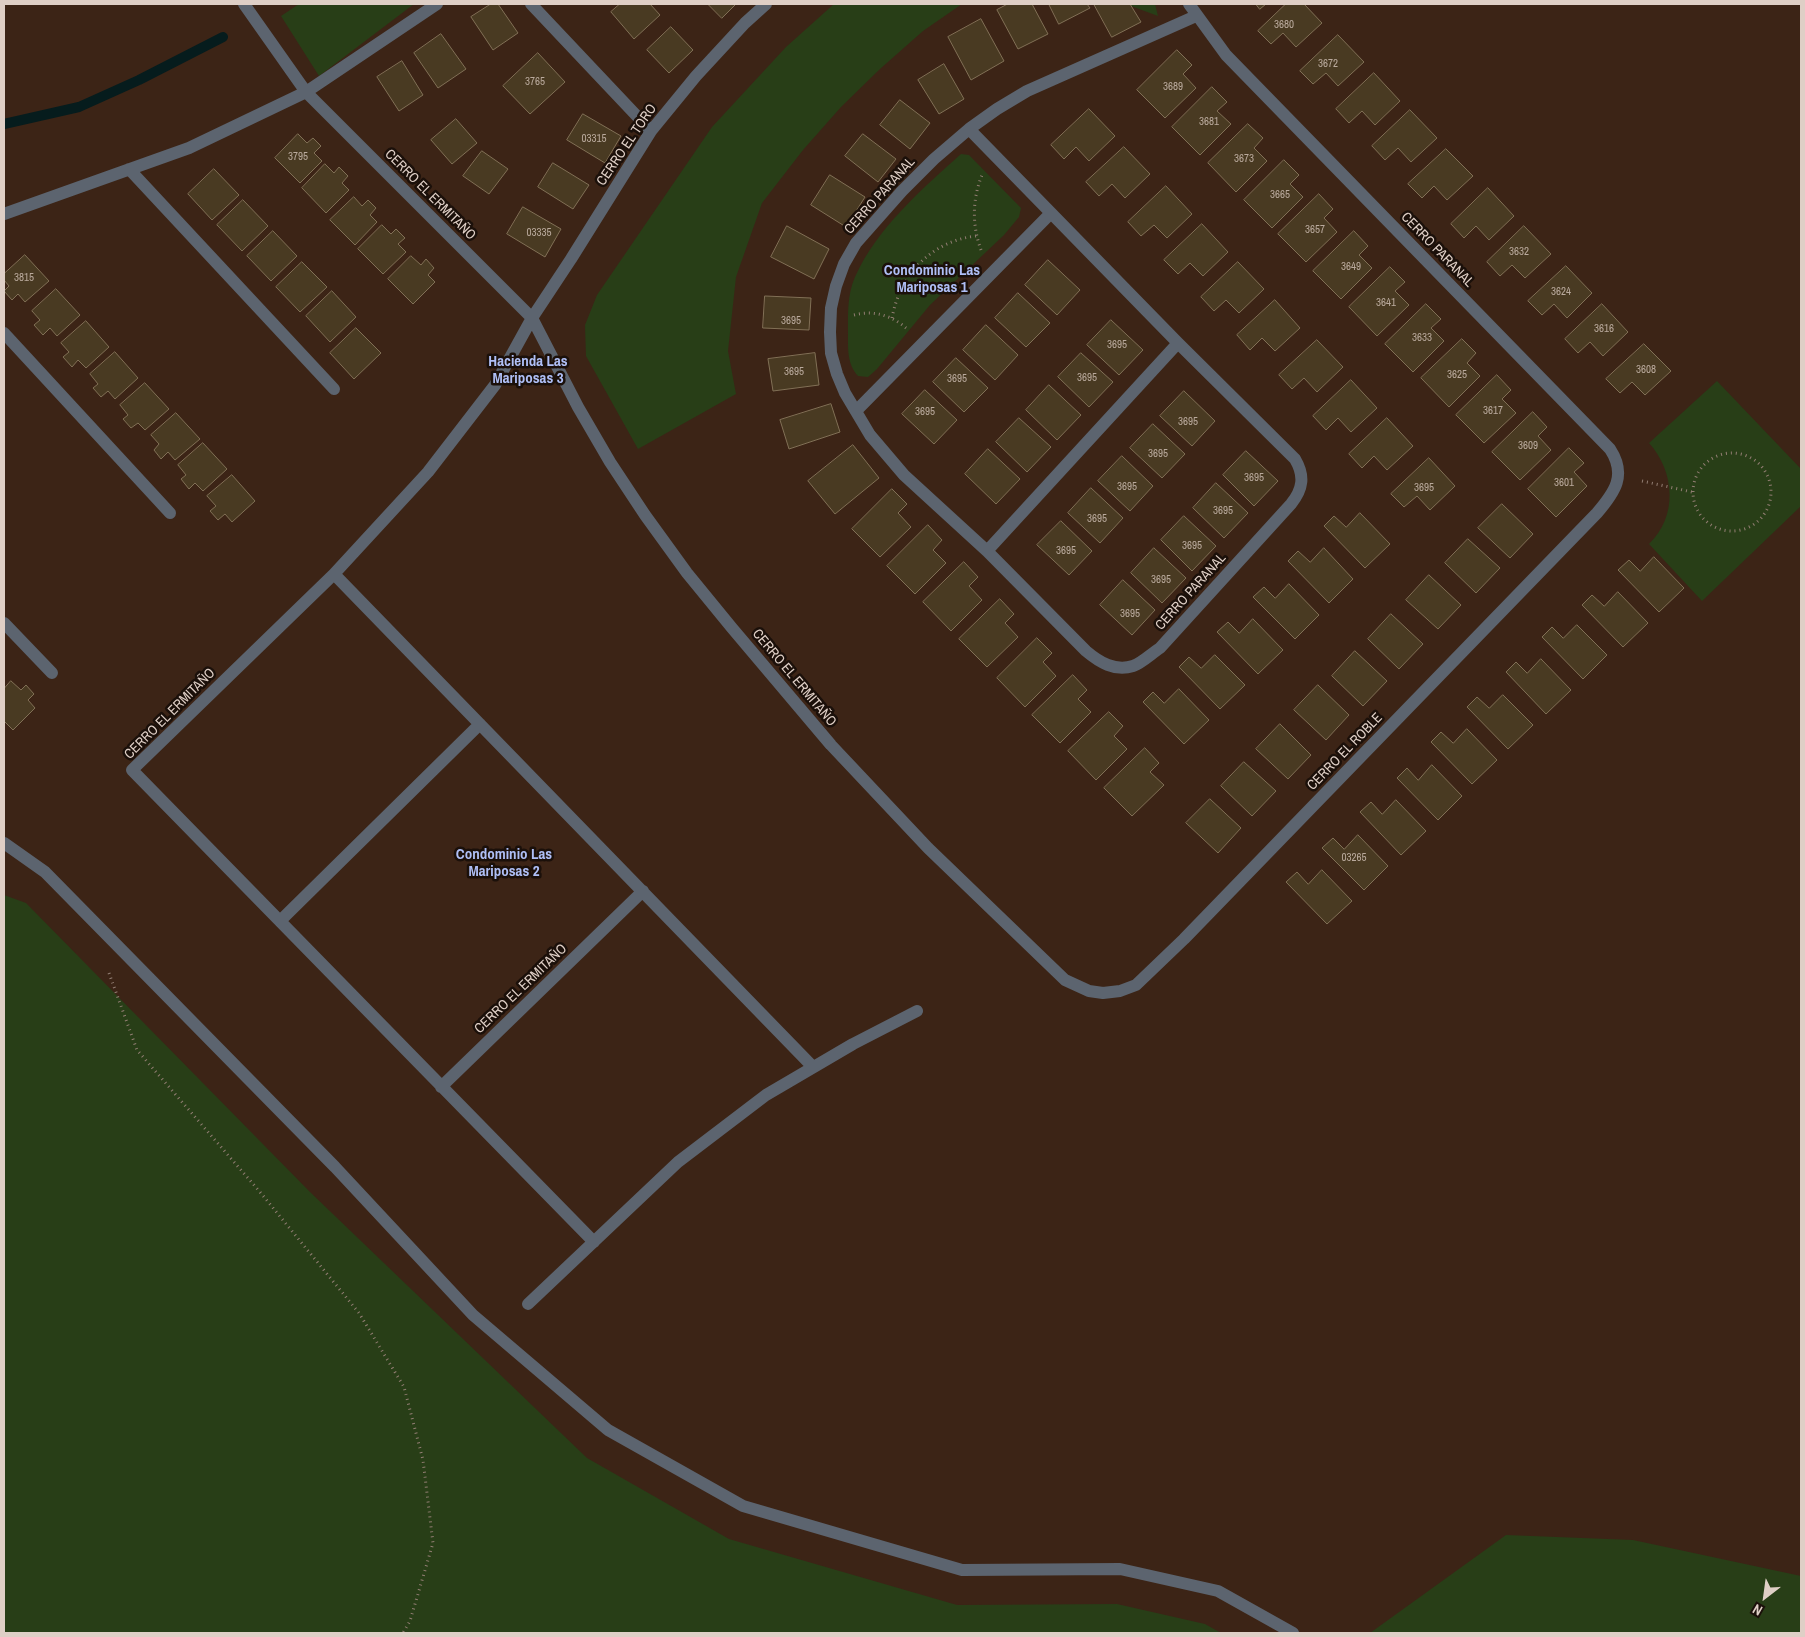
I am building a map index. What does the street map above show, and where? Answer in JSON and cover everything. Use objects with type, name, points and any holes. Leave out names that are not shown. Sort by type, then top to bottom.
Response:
[{"type":"street","name":"CERRO EL ERMITAÑO","points":[[244,4],[306,92],[532,318],[578,407],[610,462],[645,514],[687,572],[831,744],[928,848],[1065,980],[1089,991],[1103,993]]},
{"type":"street","points":[[4,214],[189,148],[306,92],[437,4]]},
{"type":"street","points":[[532,4],[651,131]]},
{"type":"street","name":"CERRO EL TORO","points":[[532,318],[651,131],[696,76],[766,4]]},
{"type":"street","name":"CERRO PARANAL","points":[[1189,4],[1226,55],[1610,449],[1615,457],[1618,477]]},
{"type":"street","name":"CERRO PARANAL","points":[[969,129],[1178,343],[1295,459],[1300,468],[1302,487],[1298,496],[1160,648],[1134,666],[1108,666],[1096,660],[987,551],[904,475],[870,435],[845,393],[837,374],[832,353],[831,308],[844,264],[856,243],[902,191],[934,159],[969,129],[1027,91],[1196,16]]},
{"type":"street","points":[[128,169],[334,389]]},
{"type":"street","points":[[856,412],[1051,213]]},
{"type":"street","name":"CERRO EL ERMITAÑO","points":[[532,318],[494,385],[428,472],[334,574],[132,770],[594,1242]]},
{"type":"street","points":[[4,333],[170,513]]},
{"type":"street","points":[[987,551],[1178,343]]},
{"type":"street","name":"CERRO EL ROBLE","points":[[1103,993],[1120,991],[1136,985],[1184,939],[1597,513],[1615,489],[1618,477]]},
{"type":"street","points":[[334,574],[813,1067]]},
{"type":"street","points":[[4,623],[52,673]]},
{"type":"street","points":[[280,921],[480,724]]},
{"type":"street","points":[[4,843],[45,872],[335,1167],[473,1315],[608,1430],[743,1506],[962,1570],[1120,1569],[1218,1591],[1293,1633]]},
{"type":"street","name":"CERRO EL ERMITAÑO","points":[[441,1087],[643,892]]},
{"type":"street","points":[[528,1304],[678,1162],[766,1095],[853,1044],[917,1011]]},
{"type":"path","points":[[992,154],[976,192],[974,214],[976,236],[982,254],[994,272]]},
{"type":"path","points":[[892,318],[902,287],[920,262],[946,244],[976,236]]},
{"type":"path","points":[[830,321],[869,313],[892,318],[923,344]]},
{"type":"path","points":[[1730,453],[1745,455],[1758,462],[1767,474],[1771,496],[1767,510],[1758,522],[1744,529],[1730,531],[1715,528],[1703,519],[1695,506],[1692,492],[1695,477],[1704,465],[1716,456],[1730,453]]},
{"type":"path","points":[[1618,477],[1692,492]]},
{"type":"path","points":[[104,932],[106,964],[137,1050],[260,1192],[360,1313],[404,1388],[423,1460],[433,1543],[410,1621],[403,1633]]},
{"type":"green space","points":[[299,4],[414,4],[319,76],[281,16]]},
{"type":"green space","points":[[834,4],[962,4],[923,31],[841,107],[803,150],[762,203],[736,277],[728,351],[736,394],[638,449],[586,356],[585,325],[597,295],[712,127],[786,47]]},
{"type":"green space","points":[[1130,4],[1155,4],[1158,16],[1131,6]]},
{"type":"green space","points":[[961,154],[969,155],[1021,208],[1019,217],[1004,235],[930,305],[877,369],[868,377],[858,376],[850,361],[848,345],[848,305],[855,277],[875,242],[888,226],[916,196]]},
{"type":"green space","points":[[1717,381],[1801,469],[1801,506],[1702,601],[1649,544],[1665,520],[1670,494],[1664,467],[1649,443]]},
{"type":"green space","points":[[4,895],[26,903],[310,1192],[587,1458],[729,1539],[957,1605],[1117,1604],[1205,1624],[1221,1633],[4,1633]]},
{"type":"green space","points":[[1506,1535],[1633,1540],[1801,1576],[1801,1633],[1370,1633]]},
{"type":"building","points":[[491,4],[498,4],[518,33],[493,50],[471,17]]},
{"type":"building","points":[[620,4],[650,4],[660,15],[634,39],[611,12]]},
{"type":"building","points":[[708,4],[736,4],[722,18]]},
{"type":"building","points":[[1008,4],[1032,4],[1048,34],[1018,49],[997,10]]},
{"type":"building","points":[[1049,4],[1087,4],[1090,8],[1059,24]]},
{"type":"building","points":[[1094,4],[1130,4],[1141,22],[1112,37]]},
{"type":"building","points":[[1256,4],[1266,4],[1260,9]]},
{"type":"building","points":[[1286,4],[1304,4],[1322,23],[1296,47],[1283,33],[1271,44],[1258,31]]},
{"type":"building","points":[[981,19],[1004,61],[971,80],[948,37]]},
{"type":"building","points":[[671,27],[693,50],[669,73],[647,50]]},
{"type":"building","points":[[441,34],[466,69],[438,88],[414,53]]},
{"type":"building","points":[[1338,35],[1364,62],[1338,86],[1326,73],[1313,84],[1300,71]]},
{"type":"building","points":[[1177,50],[1192,65],[1183,74],[1196,88],[1165,118],[1137,90]]},
{"type":"building","points":[[538,53],[565,82],[530,114],[503,86]]},
{"type":"building","points":[[402,61],[423,95],[399,111],[377,77]]},
{"type":"building","points":[[944,64],[964,99],[939,114],[918,80]]},
{"type":"building","points":[[1374,73],[1400,101],[1375,125],[1362,111],[1349,123],[1336,109]]},
{"type":"building","points":[[1212,87],[1227,102],[1217,111],[1231,124],[1200,155],[1172,127]]},
{"type":"building","points":[[900,100],[930,123],[910,149],[880,125]]},
{"type":"building","points":[[1089,109],[1115,136],[1089,161],[1076,147],[1064,159],[1051,145]]},
{"type":"building","points":[[1410,110],[1437,138],[1411,162],[1398,148],[1385,160],[1372,146]]},
{"type":"building","points":[[583,114],[621,136],[605,163],[567,140]]},
{"type":"building","points":[[456,119],[477,143],[452,164],[431,140]]},
{"type":"building","points":[[1248,124],[1263,138],[1254,148],[1267,161],[1236,192],[1208,163]]},
{"type":"building","points":[[298,134],[307,143],[313,138],[321,146],[314,153],[322,161],[300,183],[275,158]]},
{"type":"building","points":[[863,134],[896,159],[878,182],[845,156]]},
{"type":"building","points":[[1124,147],[1150,174],[1125,198],[1112,184],[1099,196],[1086,182]]},
{"type":"building","points":[[1446,149],[1473,176],[1447,200],[1434,186],[1422,198],[1408,184]]},
{"type":"building","points":[[482,151],[508,169],[489,194],[463,176]]},
{"type":"building","points":[[1284,160],[1299,175],[1290,184],[1303,197],[1272,228],[1244,200]]},
{"type":"building","points":[[553,163],[589,185],[573,209],[538,187]]},
{"type":"building","points":[[325,164],[334,173],[339,167],[348,176],[342,183],[349,190],[326,213],[302,188]]},
{"type":"building","points":[[214,169],[239,195],[212,220],[188,194]]},
{"type":"building","points":[[830,175],[865,197],[846,227],[811,205]]},
{"type":"building","points":[[1166,186],[1192,214],[1167,238],[1154,225],[1141,236],[1128,222]]},
{"type":"building","points":[[1488,188],[1514,216],[1489,240],[1476,226],[1464,238],[1451,224]]},
{"type":"building","points":[[1319,194],[1333,209],[1324,218],[1337,232],[1306,262],[1278,234]]},
{"type":"building","points":[[354,197],[362,206],[368,200],[376,208],[370,215],[377,222],[355,245],[330,220]]},
{"type":"building","points":[[243,200],[268,226],[242,251],[217,225]]},
{"type":"building","points":[[523,207],[561,229],[545,257],[507,234]]},
{"type":"building","points":[[1202,224],[1228,252],[1203,276],[1190,263],[1178,274],[1164,260]]},
{"type":"building","points":[[382,225],[391,234],[396,229],[405,238],[398,244],[406,252],[383,274],[358,249]]},
{"type":"building","points":[[787,226],[829,249],[814,279],[771,257]]},
{"type":"building","points":[[1524,226],[1551,254],[1525,278],[1512,265],[1500,276],[1487,262]]},
{"type":"building","points":[[273,231],[297,256],[271,281],[247,256]]},
{"type":"building","points":[[1354,231],[1368,246],[1359,255],[1372,268],[1341,299],[1313,271]]},
{"type":"building","points":[[25,255],[49,281],[25,302],[18,294],[12,300],[4,291],[9,286],[4,280],[4,274]]},
{"type":"building","points":[[411,256],[421,265],[426,259],[434,268],[428,275],[435,282],[413,304],[388,279]]},
{"type":"building","points":[[1048,260],[1080,290],[1057,315],[1025,285]]},
{"type":"building","points":[[302,262],[327,287],[300,312],[276,287]]},
{"type":"building","points":[[1238,262],[1264,289],[1239,313],[1226,300],[1214,311],[1201,297]]},
{"type":"building","points":[[1566,266],[1592,293],[1567,318],[1554,304],[1542,315],[1528,301]]},
{"type":"building","points":[[1390,267],[1405,282],[1395,291],[1409,305],[1377,336],[1349,307]]},
{"type":"building","points":[[56,289],[80,315],[57,336],[50,328],[43,335],[34,325],[40,320],[32,311]]},
{"type":"building","points":[[332,291],[356,317],[330,342],[306,316]]},
{"type":"building","points":[[1018,293],[1050,323],[1026,347],[995,318]]},
{"type":"building","points":[[765,296],[811,298],[809,330],[763,328]]},
{"type":"building","points":[[1275,300],[1300,328],[1275,351],[1262,338],[1250,350],[1237,335]]},
{"type":"building","points":[[1426,304],[1441,319],[1431,328],[1444,341],[1413,372],[1385,344]]},
{"type":"building","points":[[1602,304],[1628,332],[1603,356],[1590,342],[1578,353],[1565,339]]},
{"type":"building","points":[[1111,320],[1143,350],[1119,375],[1087,345]]},
{"type":"building","points":[[86,321],[109,347],[86,368],[78,360],[72,367],[63,357],[69,352],[61,343]]},
{"type":"building","points":[[986,325],[1018,355],[995,380],[963,350]]},
{"type":"building","points":[[356,328],[381,353],[354,379],[330,353]]},
{"type":"building","points":[[1462,339],[1476,353],[1467,363],[1480,376],[1449,407],[1421,378]]},
{"type":"building","points":[[1317,340],[1343,367],[1317,392],[1304,378],[1292,389],[1279,375]]},
{"type":"building","points":[[1644,344],[1671,371],[1645,395],[1632,382],[1620,393],[1606,379]]},
{"type":"building","points":[[115,352],[138,378],[115,399],[108,391],[101,397],[93,388],[98,384],[90,374]]},
{"type":"building","points":[[815,353],[819,385],[773,391],[768,359]]},
{"type":"building","points":[[1081,353],[1113,382],[1089,407],[1058,377]]},
{"type":"building","points":[[956,358],[988,388],[964,412],[933,382]]},
{"type":"building","points":[[1497,375],[1511,390],[1502,399],[1516,413],[1484,443],[1456,415]]},
{"type":"building","points":[[1351,380],[1377,408],[1351,432],[1338,418],[1326,430],[1313,416]]},
{"type":"building","points":[[145,383],[169,409],[145,430],[138,423],[131,428],[123,419],[128,415],[120,405]]},
{"type":"building","points":[[1049,385],[1081,415],[1057,440],[1026,410]]},
{"type":"building","points":[[925,390],[957,420],[934,444],[902,414]]},
{"type":"building","points":[[1184,391],[1215,421],[1192,446],[1160,416]]},
{"type":"building","points":[[831,404],[840,432],[789,449],[780,420]]},
{"type":"building","points":[[1533,412],[1547,427],[1538,436],[1551,450],[1520,480],[1492,452]]},
{"type":"building","points":[[176,413],[200,439],[175,460],[168,452],[161,459],[154,450],[159,444],[151,435]]},
{"type":"building","points":[[1019,418],[1051,447],[1027,472],[996,442]]},
{"type":"building","points":[[1387,418],[1413,446],[1387,470],[1374,456],[1362,468],[1349,454]]},
{"type":"building","points":[[1153,424],[1185,454],[1162,478],[1130,448]]},
{"type":"building","points":[[203,443],[227,469],[203,491],[195,483],[189,489],[181,479],[186,475],[178,465]]},
{"type":"building","points":[[853,445],[879,478],[835,514],[808,481]]},
{"type":"building","points":[[1569,448],[1584,463],[1574,472],[1587,486],[1556,517],[1528,489]]},
{"type":"building","points":[[988,449],[1020,479],[996,504],[965,474]]},
{"type":"building","points":[[1246,451],[1278,481],[1254,506],[1223,475]]},
{"type":"building","points":[[1122,456],[1153,486],[1130,511],[1098,481]]},
{"type":"building","points":[[1429,458],[1455,486],[1430,510],[1417,496],[1404,507],[1391,494]]},
{"type":"building","points":[[232,475],[255,501],[232,522],[225,514],[218,520],[210,511],[216,506],[207,496]]},
{"type":"building","points":[[1216,483],[1248,513],[1224,538],[1193,508]]},
{"type":"building","points":[[1091,488],[1123,518],[1100,543],[1068,513]]},
{"type":"building","points":[[892,489],[907,504],[898,513],[911,527],[880,557],[852,529]]},
{"type":"building","points":[[1502,504],[1533,534],[1510,558],[1478,528]]},
{"type":"building","points":[[1360,513],[1390,544],[1365,568],[1324,526],[1334,516],[1346,527]]},
{"type":"building","points":[[1184,516],[1216,546],[1192,571],[1161,540]]},
{"type":"building","points":[[1061,521],[1092,551],[1069,575],[1037,545]]},
{"type":"building","points":[[928,525],[942,540],[933,550],[946,563],[915,594],[887,566]]},
{"type":"building","points":[[1468,539],[1500,568],[1476,593],[1445,563]]},
{"type":"building","points":[[1154,548],[1186,578],[1162,603],[1131,573]]},
{"type":"building","points":[[1324,548],[1353,579],[1329,603],[1288,561],[1298,551],[1310,562]]},
{"type":"building","points":[[1654,557],[1684,588],[1659,612],[1618,570],[1629,560],[1640,571]]},
{"type":"building","points":[[964,562],[978,577],[969,586],[982,600],[951,631],[923,602]]},
{"type":"building","points":[[1429,575],[1461,605],[1438,629],[1406,600]]},
{"type":"building","points":[[1123,580],[1155,610],[1132,635],[1100,605]]},
{"type":"building","points":[[1289,584],[1319,615],[1295,639],[1253,597],[1264,587],[1275,598]]},
{"type":"building","points":[[1618,592],[1648,623],[1623,647],[1582,605],[1592,595],[1604,606]]},
{"type":"building","points":[[1000,599],[1014,614],[1005,623],[1018,637],[987,667],[959,639]]},
{"type":"building","points":[[1391,614],[1423,644],[1399,669],[1368,639]]},
{"type":"building","points":[[1253,619],[1283,650],[1258,674],[1217,632],[1228,622],[1239,633]]},
{"type":"building","points":[[1577,625],[1607,655],[1583,679],[1542,637],[1552,627],[1563,638]]},
{"type":"building","points":[[1037,638],[1052,653],[1043,662],[1056,676],[1025,707],[997,678]]},
{"type":"building","points":[[1355,651],[1387,681],[1363,706],[1332,676]]},
{"type":"building","points":[[1215,655],[1245,685],[1220,709],[1179,667],[1189,657],[1201,668]]},
{"type":"building","points":[[1541,659],[1571,690],[1546,714],[1506,672],[1516,662],[1527,673]]},
{"type":"building","points":[[1073,675],[1087,690],[1078,699],[1091,712],[1060,743],[1032,715]]},
{"type":"building","points":[[11,681],[21,690],[26,685],[34,694],[28,700],[35,708],[13,730],[4,721],[4,689]]},
{"type":"building","points":[[1318,685],[1349,715],[1326,740],[1294,710]]},
{"type":"building","points":[[1179,689],[1209,720],[1184,744],[1143,702],[1153,692],[1164,703]]},
{"type":"building","points":[[1503,695],[1533,725],[1508,749],[1467,707],[1477,697],[1489,708]]},
{"type":"building","points":[[1109,712],[1123,726],[1114,736],[1127,749],[1096,780],[1068,751]]},
{"type":"building","points":[[1280,724],[1311,755],[1288,779],[1256,749]]},
{"type":"building","points":[[1467,729],[1497,760],[1472,784],[1431,742],[1441,732],[1453,743]]},
{"type":"building","points":[[1145,748],[1159,763],[1150,772],[1164,785],[1132,816],[1104,788]]},
{"type":"building","points":[[1244,762],[1276,791],[1252,816],[1221,786]]},
{"type":"building","points":[[1432,765],[1462,796],[1438,820],[1397,778],[1407,768],[1418,780]]},
{"type":"building","points":[[1210,799],[1241,828],[1218,853],[1186,823]]},
{"type":"building","points":[[1396,800],[1426,831],[1401,855],[1360,812],[1371,802],[1382,814]]},
{"type":"building","points":[[1358,835],[1388,866],[1364,890],[1322,848],[1333,838],[1344,849]]},
{"type":"building","points":[[1322,870],[1352,901],[1327,924],[1286,882],[1297,872],[1308,884]]},
{"type":"waterway","points":[[4,124],[79,107],[139,80],[223,37]]},
{"type":"district","name":"Condominio Las Mariposas 1","points":[[932,280]]},
{"type":"district","name":"Hacienda Las Mariposas 3","points":[[528,370]]},
{"type":"district","name":"Condominio Las Mariposas 2","points":[[504,864]]}]
